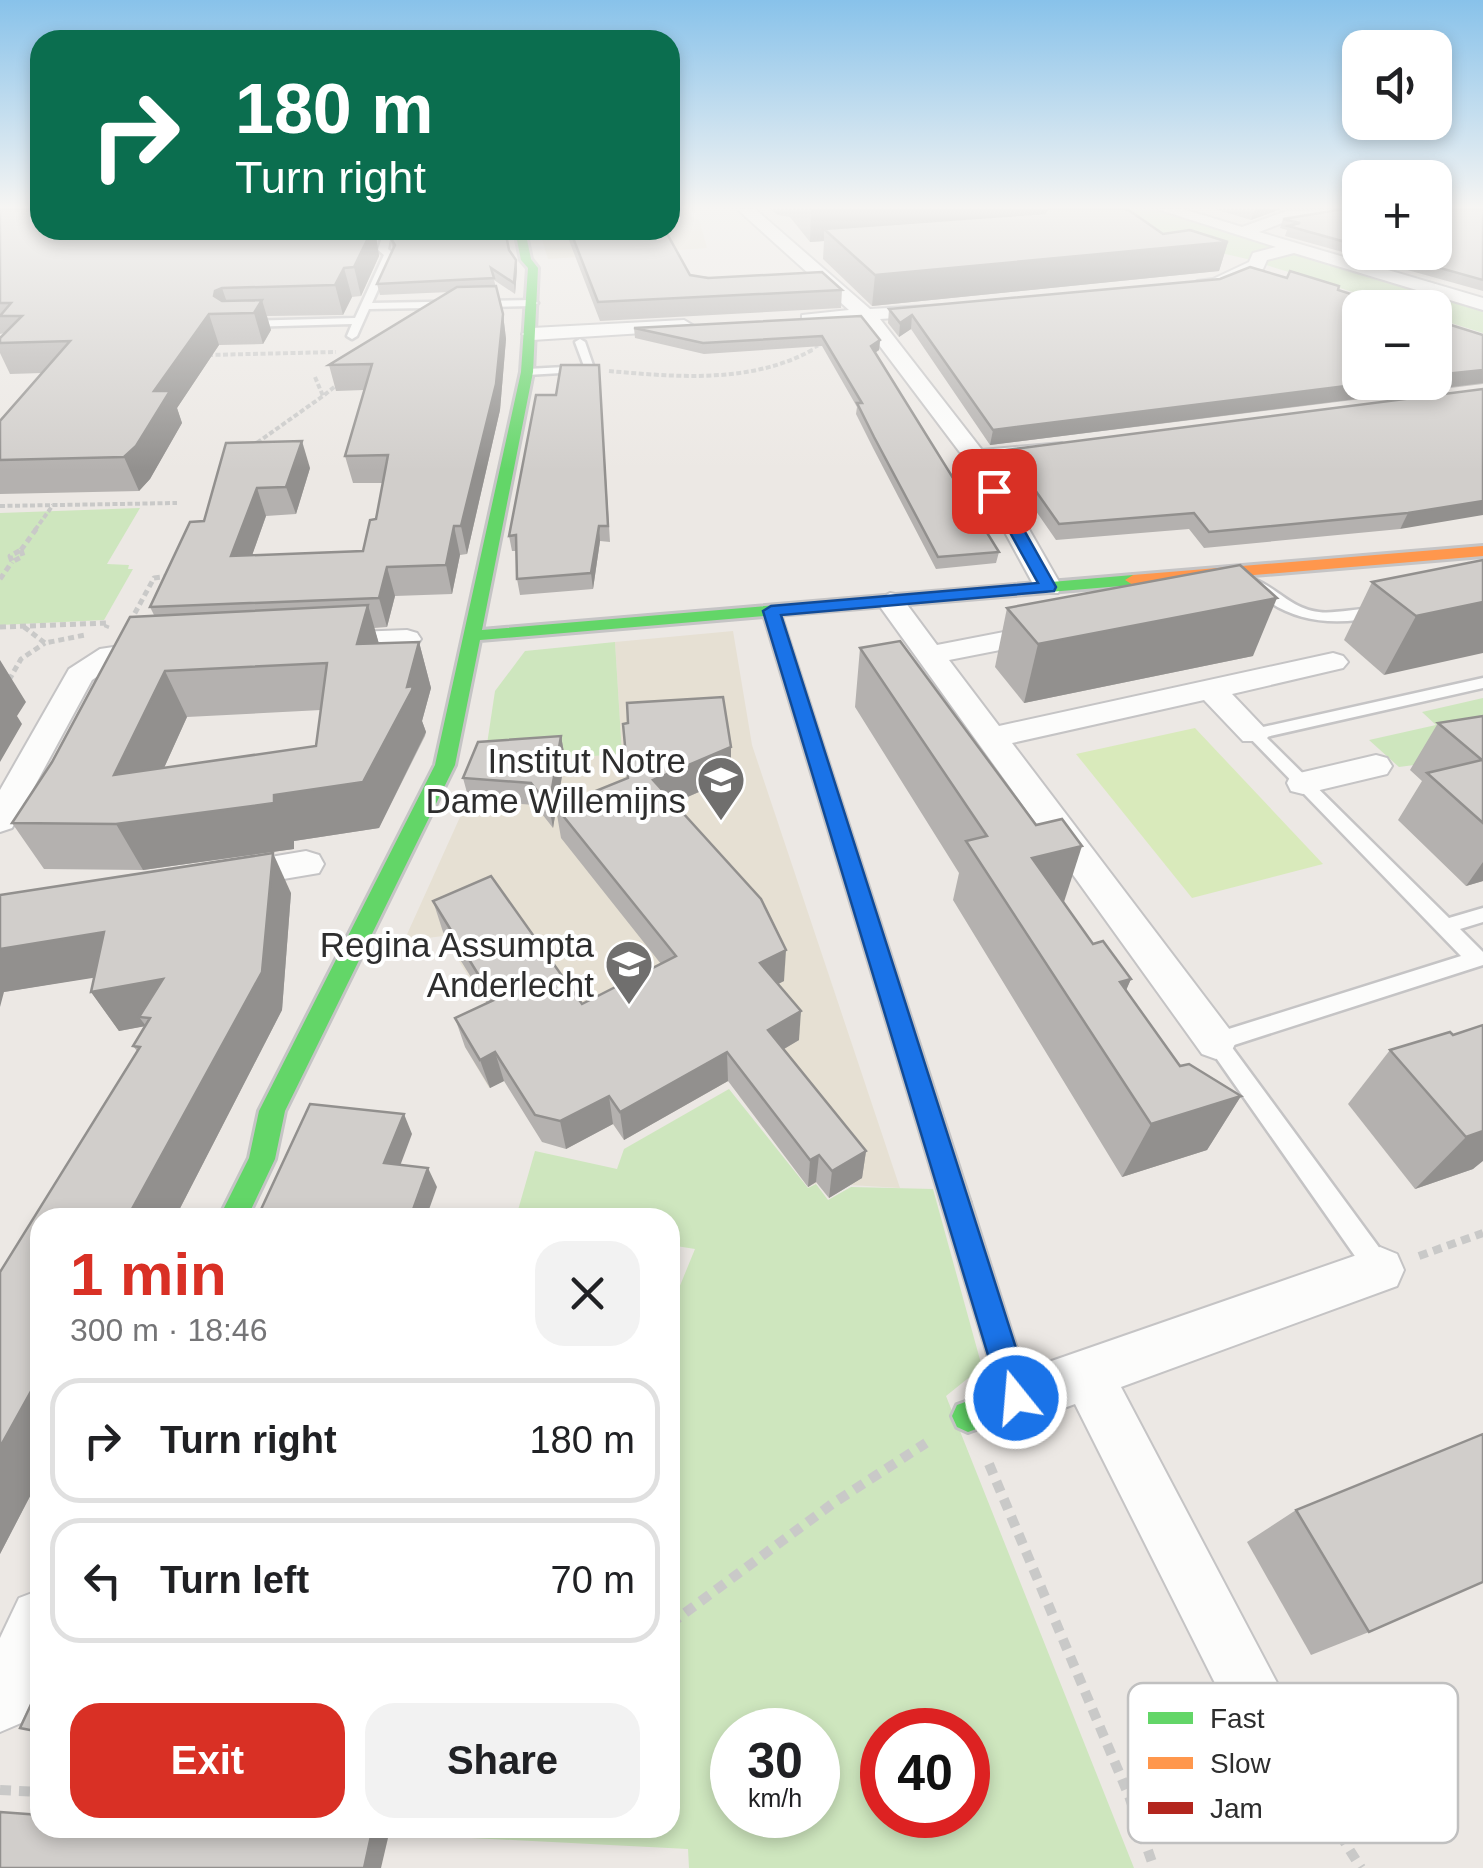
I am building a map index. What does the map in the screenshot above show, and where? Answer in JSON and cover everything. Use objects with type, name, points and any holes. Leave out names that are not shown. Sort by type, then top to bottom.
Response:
[{"type":"street","points":[[848,296],[976,458],[1048,587]]},
{"type":"street","points":[[1457,296],[1483,304]]},
{"type":"street","points":[[239,1208],[262,1159],[272,1111],[446,764],[528,372],[533,299]]},
{"type":"street","points":[[794,320],[964,307]]},
{"type":"street","points":[[532,334],[701,325]]},
{"type":"street","points":[[976,458],[1074,446]]},
{"type":"street","points":[[472,636],[1048,587],[1435,562],[1483,551]]},
{"type":"street","points":[[890,602],[1216,1042]]},
{"type":"street","points":[[771,611],[992,1407],[1380,1270]]},
{"type":"street","points":[[930,655],[1080,626]]},
{"type":"street","points":[[310,643],[407,639]]},
{"type":"street","points":[[0,820],[63,702],[88,667],[127,644],[192,648]]},
{"type":"street","points":[[992,738],[1333,662]]},
{"type":"street","points":[[1212,689],[1254,734]]},
{"type":"street","points":[[1303,783],[1376,766]]},
{"type":"street","points":[[196,880],[306,864]]},
{"type":"street","points":[[1087,1374],[1247,1683]]},
{"type":"street","points":[[0,1702],[30,1640]]},
{"type":"lane","points":[[371,306],[374,296]]},
{"type":"lane","points":[[352,336],[377,296]]},
{"type":"lane","points":[[371,306],[533,299]]},
{"type":"lane","points":[[232,324],[359,320]]},
{"type":"lane","points":[[528,372],[592,369],[580,342]]},
{"type":"lane","points":[[1244,572],[1277,604],[1316,619],[1402,607]]},
{"type":"lane","points":[[1254,734],[1483,683]]},
{"type":"lane","points":[[1254,734],[1480,958]]},
{"type":"lane","points":[[1444,926],[1483,915]]},
{"type":"lane","points":[[1380,1270],[1216,1042],[1480,958]]},
{"type":"path","points":[[592,369],[705,375],[771,368],[792,363],[835,336],[832,318]]},
{"type":"path","points":[[201,355],[311,352]]},
{"type":"path","points":[[315,378],[323,396]]},
{"type":"path","points":[[244,453],[347,379]]},
{"type":"path","points":[[0,506],[177,503]]},
{"type":"path","points":[[0,579],[12,562],[10,556],[21,550],[53,504]]},
{"type":"path","points":[[0,627],[108,623],[103,636],[127,644],[154,578],[178,576]]},
{"type":"path","points":[[23,626],[46,643]]},
{"type":"path","points":[[63,702],[38,703],[10,688],[9,678],[21,659],[46,643],[88,634]]},
{"type":"path","points":[[1380,1270],[1483,1233]]},
{"type":"path","points":[[680,1617],[832,1504],[992,1407],[1128,1793]]},
{"type":"path","points":[[0,1790],[30,1792]]},
{"type":"path","points":[[1146,1843],[1154,1868]]},
{"type":"path","points":[[1344,1843],[1360,1868]]},
{"type":"shaded area","name":"Regina Assumpta Anderlecht","points":[[733,631],[752,745],[900,1188],[850,1185],[829,1198],[817,1183],[808,1187],[739,1096],[758,1064],[624,1140],[609,1118],[527,1069],[489,1088],[465,1047],[502,1029],[443,936],[404,941],[484,764],[622,754],[615,642]]},
{"type":"green space","points":[[1452,298],[1483,307],[1483,333],[1452,323]]},
{"type":"green space","points":[[140,508],[107,564],[129,565],[128,569],[133,569],[104,620],[0,625],[0,513]]},
{"type":"green space","points":[[615,642],[622,754],[484,764],[495,691],[525,651]]},
{"type":"green space","points":[[1483,698],[1483,756],[1399,767],[1369,740],[1436,725],[1422,712]]},
{"type":"green space","points":[[1195,728],[1323,864],[1192,898],[1076,754]]},
{"type":"green space","points":[[729,1089],[808,1188],[816,1184],[828,1200],[851,1187],[933,1189],[982,1367],[946,1396],[1134,1868],[689,1868],[688,1849],[472,1838],[680,1838],[680,1286],[695,1249],[680,1247],[680,1208],[519,1208],[535,1151],[617,1169],[624,1149]]},
{"type":"building","points":[[0,296],[214,296],[222,301],[262,300],[254,313],[209,314],[154,391],[170,391],[136,446],[124,457],[0,460],[0,421],[70,341],[0,343],[0,338],[22,316],[0,316],[11,303],[0,303]]},
{"type":"building","points":[[442,296],[499,296],[503,314],[496,384],[461,526],[454,526],[446,565],[387,567],[379,598],[150,607],[190,522],[204,521],[226,443],[302,441],[286,487],[257,488],[231,556],[363,551],[370,520],[376,519],[388,455],[345,456],[372,364],[329,365]]},
{"type":"building","points":[[596,296],[716,296],[598,302]]},
{"type":"building","points":[[1031,296],[1342,296],[1342,386],[993,430],[912,315],[900,323],[889,309]]},
{"type":"building","points":[[861,316],[880,340],[871,346],[999,552],[938,557],[857,403],[862,403],[822,336],[703,343],[634,328]]},
{"type":"building","points":[[1452,325],[1483,335],[1483,370],[1452,373]]},
{"type":"building","points":[[561,365],[599,365],[608,526],[599,526],[591,573],[517,579],[516,535],[509,536],[536,395],[556,395]]},
{"type":"building","points":[[1483,389],[1483,501],[1408,513],[1209,532],[1194,513],[1059,524],[1007,450],[1397,400],[1452,400],[1452,393]]},
{"type":"building","points":[[1483,560],[1483,602],[1416,616],[1372,582]]},
{"type":"building","points":[[1240,565],[1277,598],[1038,644],[1007,608]]},
{"type":"building","points":[[368,605],[357,644],[419,642],[407,687],[413,686],[412,690],[363,782],[274,795],[274,803],[116,824],[12,823],[52,762],[130,617]],"holes":[[[327,663],[316,746],[114,775],[165,671]]]},
{"type":"building","points":[[900,641],[1036,825],[1062,819],[1082,846],[1032,858],[1093,944],[1103,941],[1131,979],[1120,982],[1180,1066],[1189,1064],[1241,1096],[1151,1124],[966,841],[987,836],[860,648]]},
{"type":"building","points":[[723,697],[731,747],[653,780],[761,899],[786,950],[760,963],[801,1011],[768,1030],[866,1151],[832,1171],[819,1155],[810,1160],[727,1052],[620,1112],[609,1096],[560,1121],[535,1115],[495,1052],[480,1060],[455,1018],[494,1000],[433,901],[491,876],[582,1004],[676,956],[556,807],[628,778],[623,724],[628,723],[627,703]]},
{"type":"building","points":[[1483,716],[1483,823],[1427,773],[1482,760],[1438,723]]},
{"type":"building","points":[[561,736],[549,806],[531,783],[463,778],[478,742]]},
{"type":"building","points":[[273,853],[262,972],[132,1208],[40,1208],[140,1047],[133,1046],[150,1018],[139,1017],[163,979],[91,992],[104,932],[0,949],[0,895]]},
{"type":"building","points":[[1483,1025],[1483,1131],[1466,1137],[1390,1050]]},
{"type":"building","points":[[310,1104],[404,1114],[384,1163],[428,1168],[414,1208],[262,1208]]},
{"type":"building","points":[[30,1224],[30,1393],[0,1447],[0,1272]]},
{"type":"building","points":[[1483,1434],[1483,1582],[1369,1632],[1296,1510]]},
{"type":"building","points":[[30,1706],[30,1730],[20,1728]]},
{"type":"building","points":[[0,1812],[30,1814],[30,1838],[371,1838],[364,1868],[0,1868]]},
{"type":"traffic: fast","points":[[238,1208],[262,1159],[272,1111],[445,765],[527,372],[531,296]]},
{"type":"traffic: fast","points":[[472,636],[1133,580]]},
{"type":"traffic: fast","points":[[956,1203],[1017,1399],[968,1416]]},
{"type":"traffic: slow","points":[[1133,580],[1483,551]]},
{"type":"traffic: jam","points":[[771,611],[956,1203]]},
{"type":"place","name":"Institut Notre Dame Willemijns","points":[[721,822]]},
{"type":"place","name":"Regina Assumpta Anderlecht","points":[[629,1006]]},
{"type":"route","points":[[994,491],[1048,587],[771,611],[1016,1398]]}]
